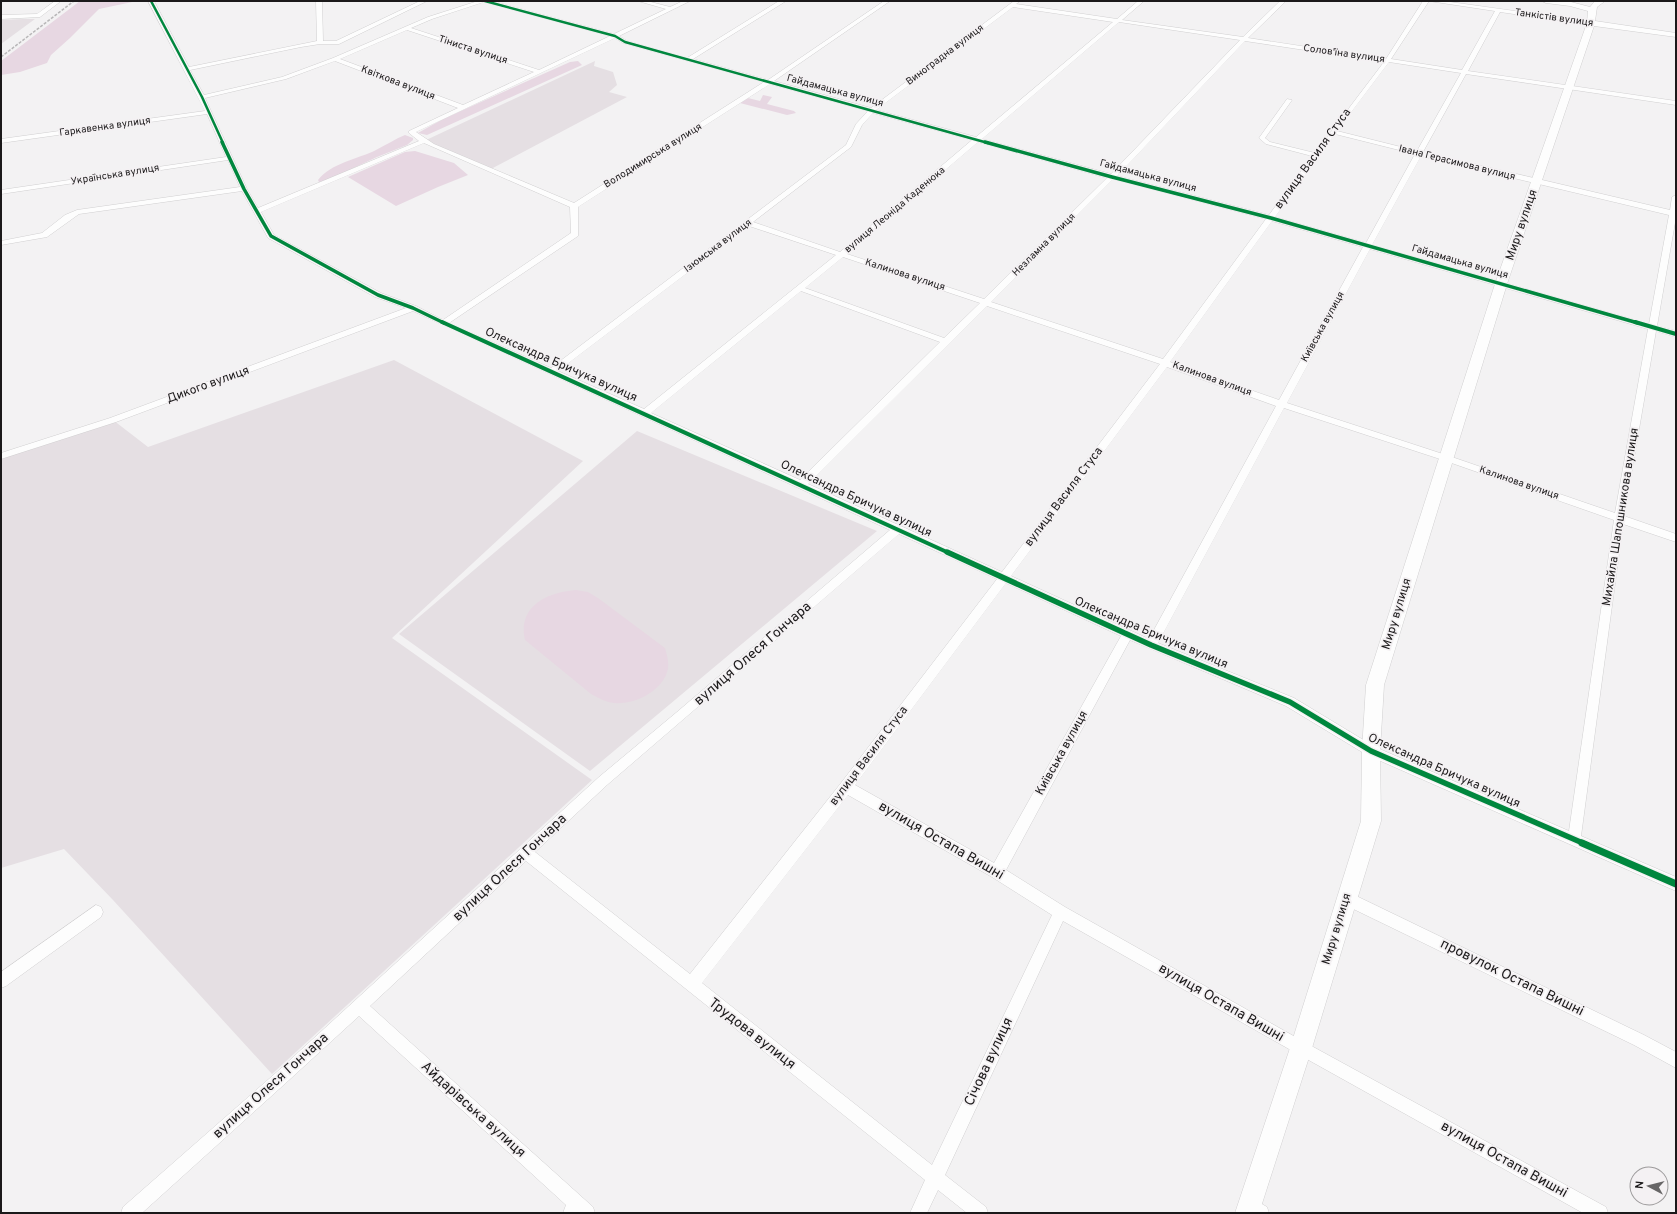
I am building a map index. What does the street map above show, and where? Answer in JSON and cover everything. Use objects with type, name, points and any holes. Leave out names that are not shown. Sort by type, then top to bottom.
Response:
[{"type":"main road","points":[[1546,1],[1571,4],[1591,16],[1596,3],[1601,1]]},
{"type":"main road","name":"Танкістів вулиця","points":[[1591,16],[1676,35]]},
{"type":"main road","name":"Миру вулиця","points":[[1253,1210],[1346,898],[1371,821],[1371,751],[1375,685],[1502,284],[1591,16]]},
{"type":"street","points":[[1,18],[38,16],[58,1]]},
{"type":"street","name":"Олександра Бричука вулиця","points":[[151,1],[202,97],[244,189],[271,236],[378,295],[413,308],[551,372],[645,413],[1127,635],[1290,702],[1371,751],[1676,884]]},
{"type":"street","points":[[319,1],[320,42]]},
{"type":"street","points":[[186,69],[320,42],[336,43],[424,1]]},
{"type":"street","points":[[202,97],[284,78],[335,59],[430,18],[484,1]]},
{"type":"street","name":"Гайдамацька вулиця","points":[[484,1],[615,36],[625,42],[1112,177],[1368,245],[1676,334]]},
{"type":"street","points":[[641,1],[670,9]]},
{"type":"street","points":[[443,323],[575,234],[574,206],[424,142],[411,132],[687,1]]},
{"type":"street","points":[[689,59],[783,1]]},
{"type":"street","name":"Володимирська вулиця","points":[[574,206],[769,82],[886,1]]},
{"type":"street","name":"вулиця Леоніда Каденюка","points":[[645,413],[842,254],[1141,1]]},
{"type":"street","name":"Незламна вулиця","points":[[801,485],[1112,177],[1244,39],[1283,1]]},
{"type":"street","name":"вулиця Василя Стуса","points":[[691,985],[846,787],[1165,363],[1316,155],[1388,60],[1426,1]]},
{"type":"street","name":"Танкістів вулиця","points":[[1432,1],[1498,10],[1591,16]]},
{"type":"street","name":"Солов'їна вулиця","points":[[1015,3],[1117,21],[1676,102]]},
{"type":"street","name":"Виноградна вулиця","points":[[872,110],[1015,3]]},
{"type":"street","name":"Київська вулиця","points":[[1151,645],[1281,404],[1419,153],[1466,71],[1498,10]]},
{"type":"street","name":"Тіниста вулиця","points":[[406,28],[540,72]]},
{"type":"street","name":"Квіткова вулиця","points":[[335,59],[462,107]]},
{"type":"street","points":[[1289,100],[1262,138],[1268,143],[1316,155]]},
{"type":"street","name":"Ізюмська вулиця","points":[[551,372],[849,146],[859,124],[872,110]]},
{"type":"street","name":"Гаркавенка вулиця","points":[[1,141],[208,112]]},
{"type":"street","name":"Івана Герасимова вулиця","points":[[1333,132],[1536,182],[1675,213]]},
{"type":"street","points":[[256,211],[424,142]]},
{"type":"street","name":"Українська вулиця","points":[[1,192],[230,158]]},
{"type":"street","points":[[1,242],[44,235],[50,232],[69,215],[77,212],[244,189]]},
{"type":"street","name":"Михайла Шапошникова вулиця","points":[[1574,840],[1620,518],[1675,213],[1676,196]]},
{"type":"street","name":"Калинова вулиця","points":[[748,223],[986,302],[1281,404],[1446,458],[1676,538]]},
{"type":"street","points":[[799,288],[947,342]]},
{"type":"street","name":"Дикого вулиця","points":[[1,456],[113,420],[413,308]]},
{"type":"street","name":"вулиця Олеся Гончара","points":[[129,1213],[359,1006],[604,781],[897,530]]},
{"type":"street","name":"Київська вулиця","points":[[996,872],[1127,635]]},
{"type":"street","name":"вулиця Остапа Вишні","points":[[846,787],[996,872],[1060,912],[1301,1048],[1600,1213]]},
{"type":"street","name":"Трудова вулиця","points":[[526,853],[980,1213]]},
{"type":"street","name":"провулок Остапа Вишні","points":[[1346,898],[1639,1040],[1676,1060]]},
{"type":"street","points":[[1,981],[96,912]]},
{"type":"street","name":"Січова вулиця","points":[[918,1213],[1060,912]]},
{"type":"street","name":"Айдарівська вулиця","points":[[359,1006],[579,1210]]},
{"type":"shaded area","points":[[80,1],[137,1],[99,9],[51,55],[47,63],[20,72],[1,75],[1,61]]},
{"type":"shaded area","points":[[35,19],[1,44],[1,20]]},
{"type":"shaded area","points":[[578,61],[582,65],[427,135],[418,133],[443,119],[570,62]]},
{"type":"shaded area","points":[[595,61],[594,66],[613,72],[617,85],[609,92],[627,97],[489,170],[424,141]]},
{"type":"shaded area","points":[[763,95],[772,97],[767,104],[794,111],[796,113],[787,115],[740,103],[748,98],[760,101]]},
{"type":"shaded area","points":[[405,135],[413,138],[413,140],[407,145],[377,157],[326,181],[319,182],[318,180],[323,174],[337,165],[376,150]]},
{"type":"shaded area","points":[[415,151],[454,163],[468,175],[396,206],[348,177],[405,152]]},
{"type":"shaded area","points":[[394,360],[583,461],[392,638],[592,780],[272,1074],[113,900],[64,849],[1,868],[1,456],[113,420],[148,447]]},
{"type":"shaded area","points":[[637,431],[877,531],[590,771],[399,634]]},
{"type":"shaded area","points":[[576,590],[588,592],[598,598],[665,648],[668,669],[665,677],[654,690],[631,702],[614,703],[605,701],[591,694],[525,640],[524,628],[526,618],[530,610],[537,603],[555,594]]},
{"type":"railway","points":[[1,57],[74,1]]},
{"type":"cycle path","points":[[151,1],[202,97],[244,189],[271,236],[378,295],[413,308],[1151,645],[1290,702],[1371,751],[1676,884]]},
{"type":"cycle path","points":[[485,1],[615,36],[625,42],[1112,177],[1271,218],[1676,334]]}]
